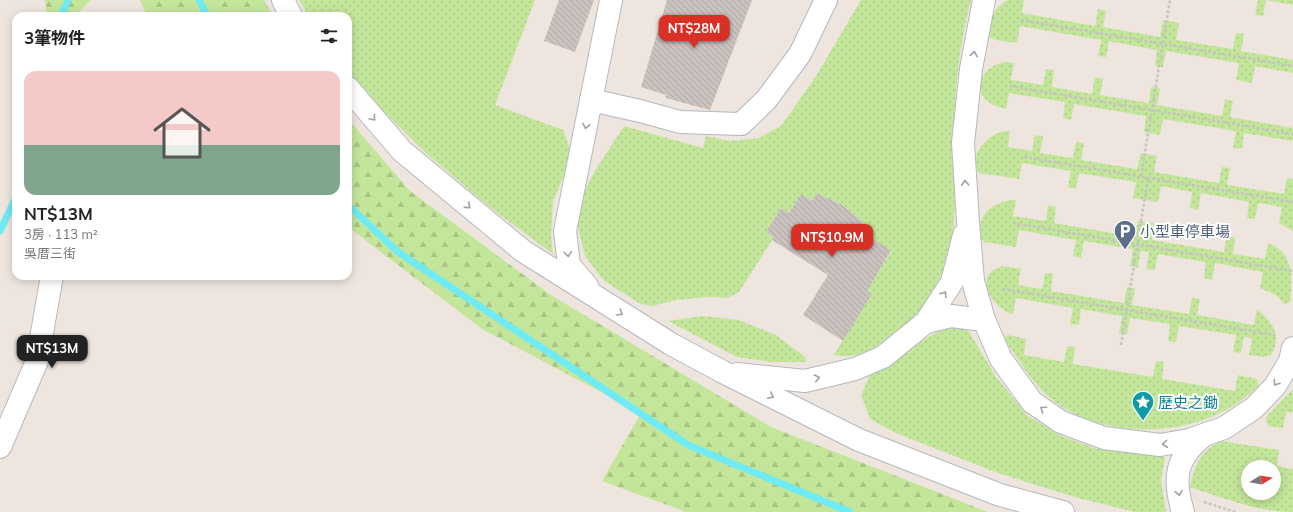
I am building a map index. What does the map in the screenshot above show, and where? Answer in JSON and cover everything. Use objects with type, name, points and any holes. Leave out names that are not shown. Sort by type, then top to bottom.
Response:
[{"type":"street","points":[[283,0],[289,12]]},
{"type":"street","points":[[600,300],[569,265],[565,231],[611,0]]},
{"type":"street","points":[[591,100],[680,122],[741,124],[766,100],[800,54],[826,0]]},
{"type":"street","points":[[984,0],[971,69],[963,143],[973,281],[984,320],[1001,359],[1032,402],[1061,422],[1104,438],[1160,445],[1189,440],[1203,436],[1234,423],[1254,408],[1275,386],[1290,361],[1287,343]]},
{"type":"street","points":[[352,93],[402,151],[523,251],[671,344],[723,372],[859,440],[1000,495],[1063,512]]},
{"type":"street","points":[[723,372],[805,381],[855,369],[883,357],[926,322],[952,282],[968,222]]},
{"type":"street","points":[[0,447],[37,361],[51,280]]},
{"type":"street","points":[[926,322],[951,316],[984,320]]},
{"type":"street","points":[[1181,503],[1176,480],[1182,460],[1189,447],[1203,436]]},
{"type":"path","points":[[1141,176],[1170,0]]},
{"type":"path","points":[[1021,20],[1293,66]]},
{"type":"path","points":[[1010,86],[1293,134]]},
{"type":"path","points":[[1024,157],[1293,202]]},
{"type":"path","points":[[1121,344],[1148,178]]},
{"type":"path","points":[[1013,223],[1293,271]]},
{"type":"path","points":[[1002,289],[1126,310],[1287,343]]},
{"type":"path","points":[[1181,503],[1235,512]]},
{"type":"green space","points":[[45,0],[91,0],[79,12],[46,12]]},
{"type":"green space","points":[[140,0],[264,0],[271,12],[145,12]]},
{"type":"green space","points":[[299,0],[535,0],[495,105],[563,130],[572,154],[553,202],[551,236],[553,254],[488,206],[426,153],[367,95],[352,76],[352,12],[306,12]]},
{"type":"green space","points":[[861,0],[971,0],[963,34],[955,103],[953,138],[954,210],[952,238],[942,273],[923,306],[911,320],[897,333],[865,352],[848,356],[834,355],[871,294],[855,284],[869,262],[880,269],[891,251],[858,230],[863,222],[842,205],[817,193],[812,201],[801,194],[790,213],[781,208],[766,232],[774,237],[739,292],[728,298],[708,297],[676,300],[652,306],[641,304],[604,281],[585,256],[578,227],[580,200],[596,169],[624,126],[703,148],[706,136],[730,141],[759,138],[781,126],[816,76]]},
{"type":"green space","points":[[1009,0],[1024,0],[1022,13],[1095,26],[1098,9],[1106,11],[1103,27],[1160,37],[1163,20],[1179,23],[1176,40],[1233,49],[1236,33],[1244,34],[1241,51],[1293,60],[1293,73],[1255,66],[1252,83],[1236,80],[1239,63],[1166,51],[1163,67],[1155,66],[1157,50],[1109,41],[1106,57],[1098,56],[1101,40],[1020,26],[1017,43],[995,40],[989,37],[988,32],[990,21],[996,10],[1004,2]]},
{"type":"green space","points":[[1258,0],[1266,0],[1263,16],[1255,15]]},
{"type":"green space","points":[[1266,0],[1293,0],[1293,5]]},
{"type":"green space","points":[[1006,62],[1014,63],[1011,80],[1043,85],[1046,69],[1054,70],[1052,87],[1092,94],[1095,77],[1103,79],[1100,95],[1149,103],[1151,87],[1160,88],[1157,105],[1222,116],[1225,99],[1233,101],[1230,117],[1293,128],[1293,141],[1244,133],[1242,149],[1233,148],[1236,131],[1163,119],[1160,135],[1144,132],[1146,116],[1074,104],[1071,120],[1063,118],[1065,102],[1009,93],[1006,109],[993,105],[986,100],[980,88],[983,76],[987,71]]},
{"type":"green space","points":[[352,124],[410,191],[551,295],[771,427],[988,512],[686,512],[602,481],[641,413],[482,329],[352,230]]},
{"type":"green space","points":[[1003,131],[1010,131],[1008,147],[1032,151],[1035,135],[1043,136],[1040,153],[1073,158],[1076,142],[1084,143],[1081,160],[1137,169],[1141,153],[1157,156],[1154,172],[1219,183],[1222,167],[1230,168],[1227,185],[1284,194],[1287,178],[1293,179],[1293,231],[1279,223],[1282,207],[1258,203],[1255,219],[1247,218],[1249,202],[1201,193],[1198,210],[1190,208],[1192,192],[1161,186],[1158,202],[1133,198],[1136,182],[1079,173],[1076,189],[1068,187],[1071,171],[1022,163],[1019,179],[979,173],[976,166],[976,159],[980,147],[991,137]]},
{"type":"green space","points":[[1011,200],[1016,200],[1013,216],[1046,221],[1048,205],[1056,207],[1054,223],[1135,237],[1138,221],[1154,223],[1152,240],[1224,252],[1227,236],[1235,237],[1233,254],[1265,259],[1268,243],[1282,252],[1290,266],[1290,302],[1285,304],[1276,295],[1260,288],[1263,272],[1215,263],[1212,280],[1204,278],[1206,262],[1158,254],[1155,270],[1146,269],[1149,252],[1141,251],[1138,268],[1130,266],[1133,249],[1084,241],[1081,258],[1073,256],[1076,240],[1019,230],[1016,247],[985,242],[980,239],[980,224],[986,212],[996,205]]},
{"type":"green space","points":[[1004,266],[1021,269],[1018,285],[1042,289],[1045,273],[1053,274],[1051,291],[1124,303],[1127,287],[1135,288],[1132,305],[1189,314],[1192,298],[1200,299],[1197,315],[1254,325],[1257,309],[1271,324],[1276,336],[1276,342],[1271,355],[1264,357],[1249,355],[1252,338],[1244,337],[1241,353],[1233,352],[1236,335],[1179,326],[1176,342],[1168,341],[1170,324],[1130,318],[1127,334],[1119,333],[1122,316],[1081,309],[1079,325],[1070,324],[1073,308],[1016,298],[1013,314],[1005,311],[997,305],[988,290],[987,282],[989,275],[994,269]]},
{"type":"green space","points":[[702,316],[739,320],[776,335],[805,357],[806,362],[771,362],[737,357],[668,321]]},
{"type":"green space","points":[[958,328],[968,330],[996,377],[1028,416],[1061,436],[1097,449],[1139,454],[1161,453],[1165,459],[1161,480],[1166,512],[1135,512],[1078,498],[998,473],[898,434],[870,419],[861,395],[871,372],[942,329]]},
{"type":"green space","points":[[1008,335],[1026,339],[1024,355],[1064,362],[1067,346],[1075,347],[1073,364],[1153,377],[1156,361],[1164,362],[1162,379],[1235,391],[1238,375],[1257,379],[1258,386],[1238,403],[1214,416],[1187,425],[1160,429],[1131,429],[1104,424],[1078,415],[1047,396],[1028,373],[1005,340],[1005,337]]},
{"type":"green space","points":[[1293,389],[1293,413],[1286,412],[1283,428],[1269,426],[1266,421],[1267,416]]},
{"type":"green space","points":[[1222,441],[1279,450],[1278,460],[1241,460],[1241,500],[1281,500],[1281,467],[1293,469],[1293,512],[1267,510],[1254,507],[1190,487],[1196,465],[1209,449]]},
{"type":"building","points":[[559,0],[594,0],[575,52],[544,41]]},
{"type":"building","points":[[667,0],[752,0],[710,110],[666,98],[666,95],[641,87]]},
{"type":"building","points":[[817,193],[842,205],[863,222],[858,230],[891,250],[867,291],[872,294],[843,341],[803,315],[828,275],[772,240],[774,237],[766,232],[781,208],[789,213],[801,194],[812,201]]},
{"type":"waterway","points":[[63,12],[68,0]]},
{"type":"waterway","points":[[199,0],[205,12]]},
{"type":"waterway","points":[[0,231],[12,206]]},
{"type":"waterway","points":[[352,209],[398,252],[688,445],[850,512]]},
{"type":"place","name":"小型車停車場","points":[[1125,250]]},
{"type":"place","name":"歷史之鋤","points":[[1143,422]]}]
